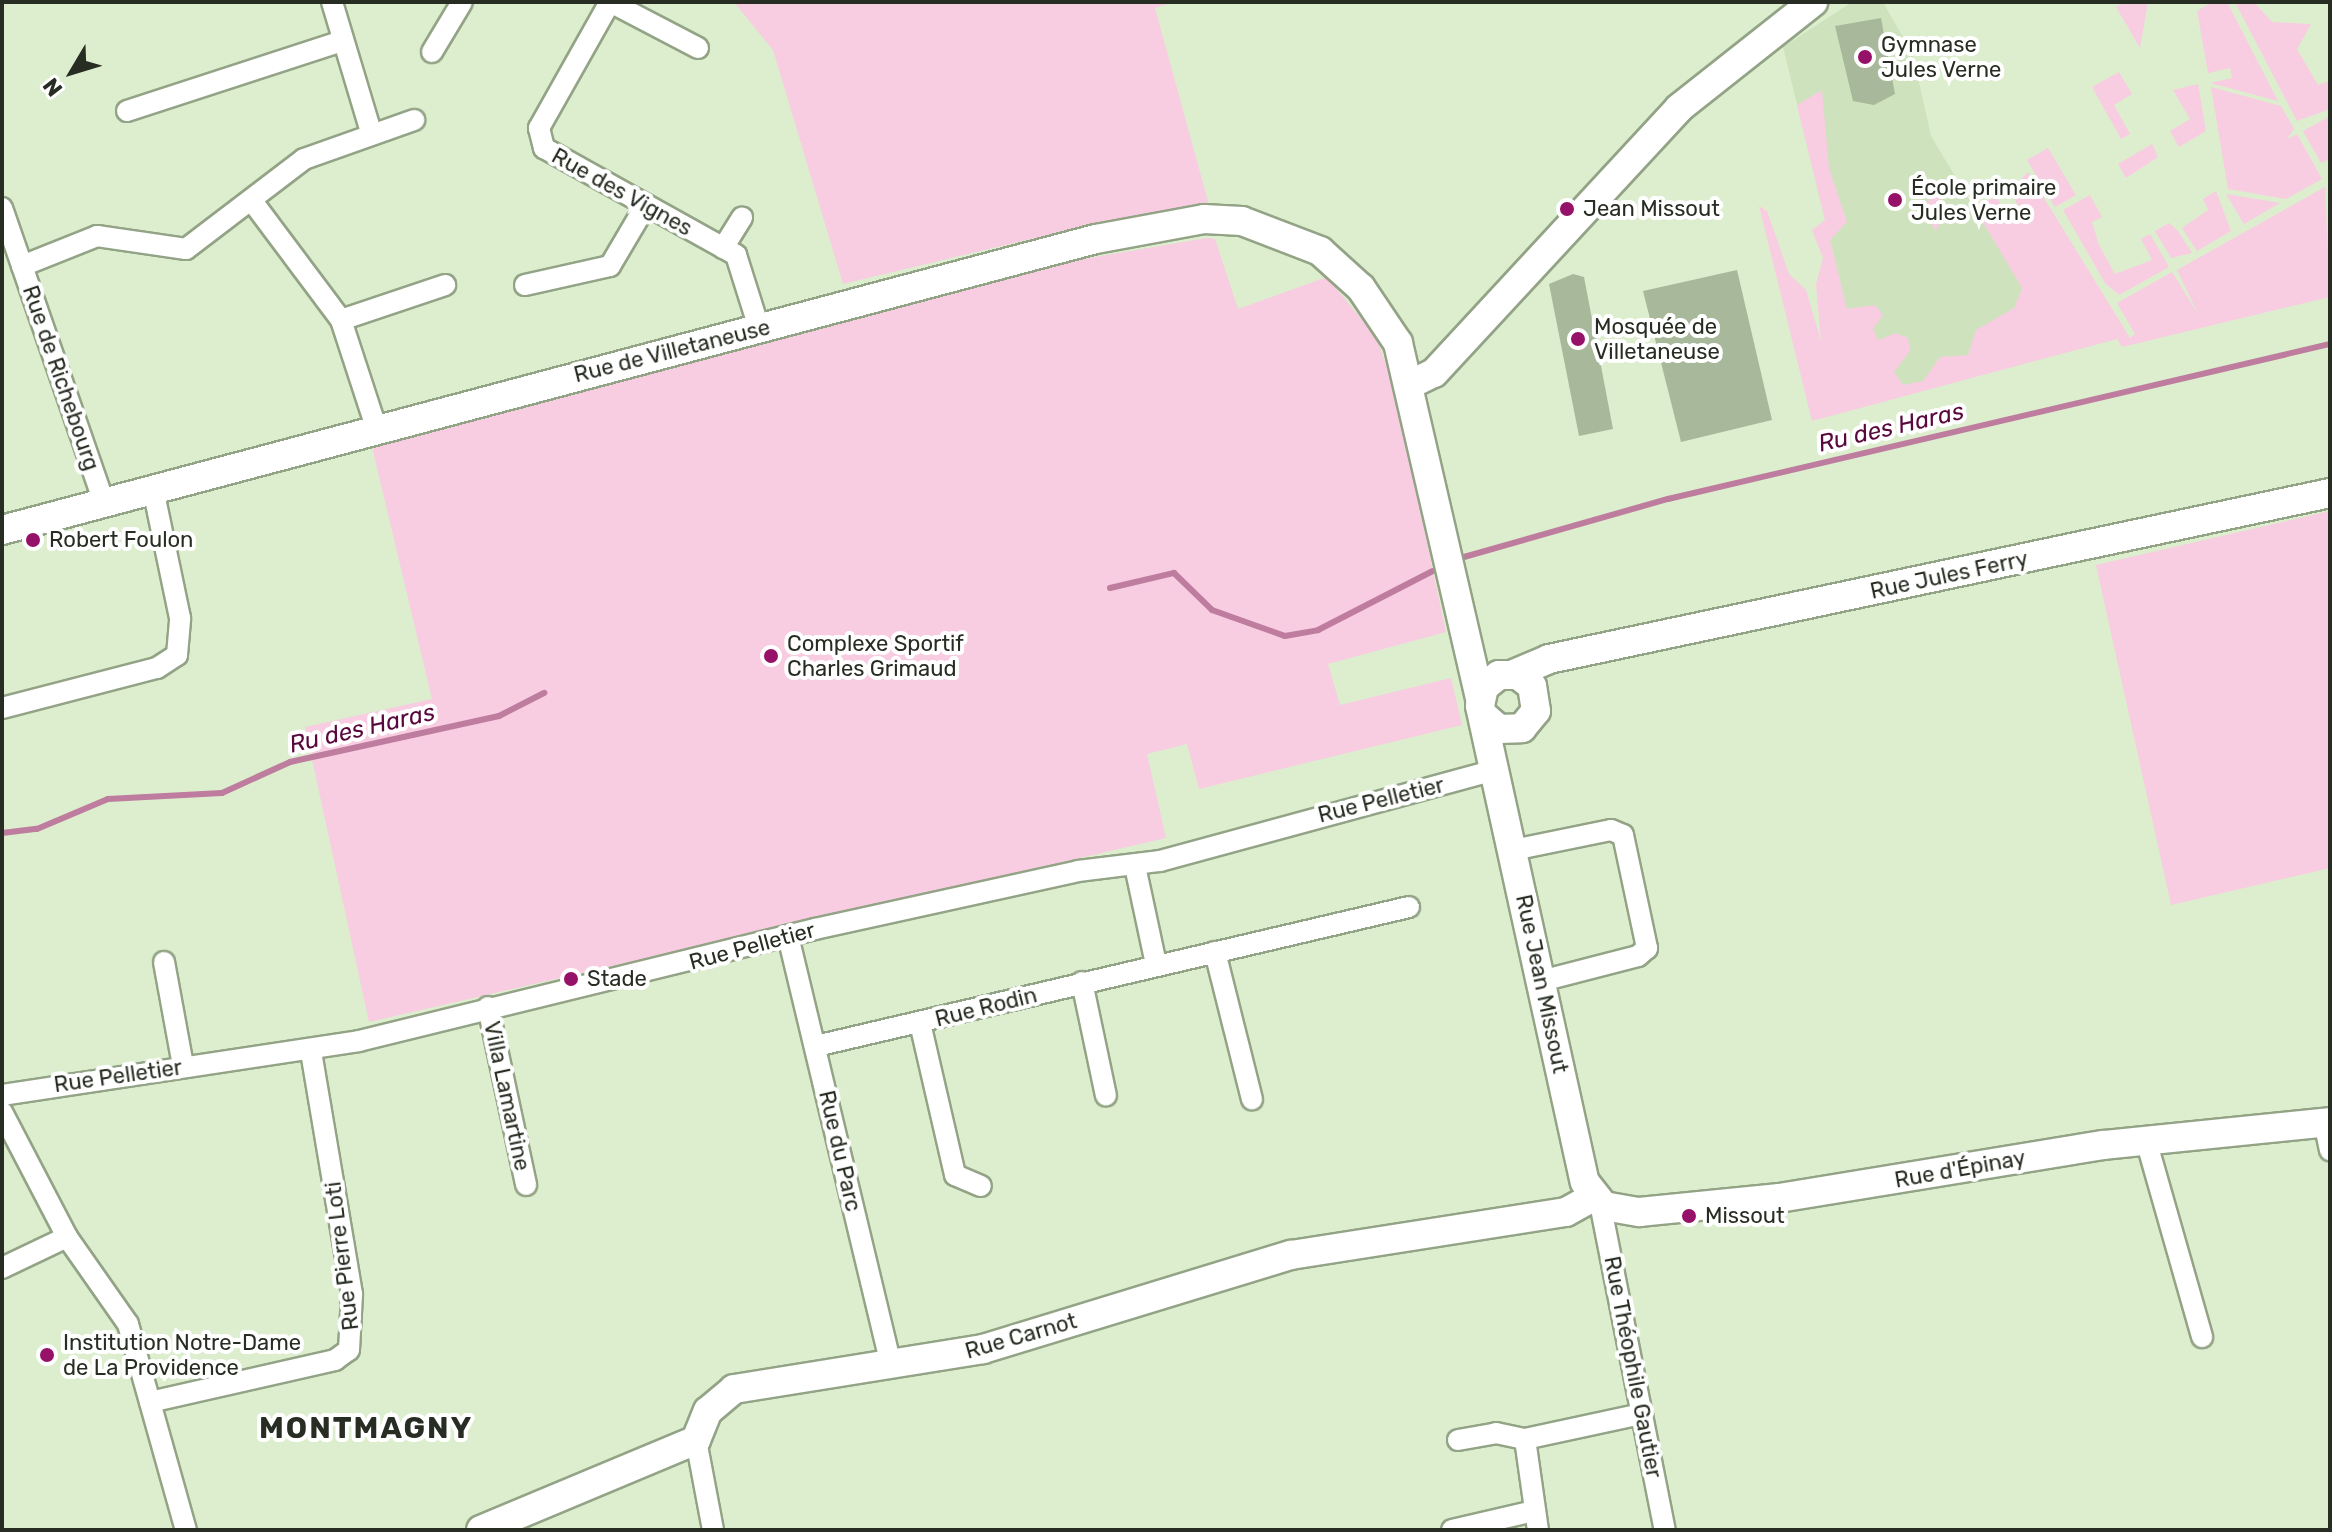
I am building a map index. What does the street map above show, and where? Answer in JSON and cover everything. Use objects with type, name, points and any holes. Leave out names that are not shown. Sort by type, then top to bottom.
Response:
[{"type":"street","points":[[332,2],[371,132]]},
{"type":"street","points":[[432,52],[462,2]]},
{"type":"street","points":[[1411,384],[1428,379],[1679,108],[1813,2]]},
{"type":"street","points":[[611,3],[698,48]]},
{"type":"street","name":"Rue des Vignes","points":[[611,3],[539,128],[544,148],[736,255],[760,331]]},
{"type":"street","points":[[127,111],[343,41]]},
{"type":"street","points":[[22,266],[97,236],[186,249],[304,159],[371,132],[414,120]]},
{"type":"street","points":[[252,201],[341,320],[376,427]]},
{"type":"street","points":[[525,285],[610,266],[646,205]]},
{"type":"street","name":"Rue de Richebourg","points":[[2,208],[104,503]]},
{"type":"street","points":[[723,248],[742,218]]},
{"type":"street","name":"Rue de Villetaneuse","points":[[2,530],[376,427],[760,331],[1096,239],[1204,219],[1279,230],[1337,264]]},
{"type":"street","name":"Rue Jean Missout","points":[[1337,264],[1383,319],[1411,384],[1468,645],[1493,692],[1495,770],[1541,981],[1597,1200]]},
{"type":"street","points":[[341,320],[445,285]]},
{"type":"street","points":[[2,708],[157,668],[177,655],[180,618],[153,489]]},
{"type":"street","name":"Rue Jules Ferry","points":[[1493,692],[1567,656],[2330,493]]},
{"type":"street","points":[[1495,770],[1518,729],[1534,714],[1536,696],[1567,656]]},
{"type":"street","points":[[1518,729],[1499,729],[1493,692],[1536,696]]},
{"type":"street","name":"Rue Pelletier","points":[[2,1095],[183,1066],[311,1051],[788,936],[1078,871],[1135,866],[1495,770]]},
{"type":"street","points":[[1513,850],[1611,830],[1623,835],[1647,948],[1638,956],[1541,981]]},
{"type":"street","points":[[1135,866],[1156,964]]},
{"type":"street","name":"Rue Rodin","points":[[816,1046],[1409,907]]},
{"type":"street","name":"Rue du Parc","points":[[788,936],[891,1366]]},
{"type":"street","points":[[1215,952],[1252,1099]]},
{"type":"street","points":[[164,962],[183,1066]]},
{"type":"street","points":[[1082,982],[1106,1096]]},
{"type":"street","name":"Villa Lamartine","points":[[488,1007],[526,1185]]},
{"type":"street","points":[[920,1023],[955,1175],[981,1186]]},
{"type":"street","name":"Rue Pierre Loti","points":[[150,1402],[335,1360],[349,1350],[352,1294],[311,1051]]},
{"type":"street","points":[[2,1112],[67,1237],[128,1324],[186,1530]]},
{"type":"street","points":[[2327,1122],[2330,1150]]},
{"type":"street","name":"Rue d'Épinay","points":[[1597,1200],[1639,1212],[1779,1198],[2146,1140],[2327,1122]]},
{"type":"street","points":[[2146,1140],[2202,1337]]},
{"type":"street","name":"Rue Carnot","points":[[696,1440],[708,1411],[734,1389],[983,1349],[1291,1255],[1566,1212],[1597,1200]]},
{"type":"street","name":"Rue Théophile Gautier","points":[[1597,1200],[1665,1530]]},
{"type":"street","points":[[2,1268],[67,1237]]},
{"type":"street","points":[[1458,1440],[1496,1433],[1525,1439],[1642,1414]]},
{"type":"street","points":[[1452,1530],[1536,1520],[1525,1439]]},
{"type":"street","points":[[481,1530],[696,1440],[713,1530]]},
{"type":"shaded area","points":[[734,2],[1174,2],[1155,8],[1209,205],[1105,221],[843,284],[773,50]]},
{"type":"shaded area","name":"École primaire Jules Verne","points":[[1852,2],[1883,2],[1913,55],[1931,136],[1985,226],[2040,241],[2117,339],[1870,404],[1783,47]]},
{"type":"shaded area","points":[[2125,2],[2148,2],[2140,48],[2116,7]]},
{"type":"shaded area","points":[[2212,2],[2227,2],[2278,101],[2210,83],[2232,78],[2230,68],[2208,73],[2197,11]]},
{"type":"shaded area","points":[[2235,2],[2254,2],[2272,22],[2311,24],[2297,49],[2318,85],[2330,81],[2330,109],[2297,121]]},
{"type":"shaded area","points":[[2119,72],[2132,94],[2114,105],[2130,134],[2121,139],[2092,87]]},
{"type":"shaded area","points":[[2198,84],[2206,131],[2179,147],[2170,131],[2190,119],[2173,90]]},
{"type":"shaded area","points":[[2211,87],[2281,106],[2294,129],[2286,140],[2297,134],[2322,179],[2286,199],[2228,189]]},
{"type":"shaded area","points":[[1822,90],[1829,168],[1847,222],[1830,240],[1847,309],[1875,305],[1883,315],[1873,329],[1878,340],[1896,333],[1908,338],[1910,351],[1894,372],[1903,385],[1923,381],[1940,357],[1968,355],[1976,330],[2014,308],[2022,288],[1972,204],[1997,198],[2007,215],[2020,209],[2010,191],[2028,172],[2130,338],[2135,334],[2117,303],[2172,272],[2198,314],[2177,270],[2325,187],[2330,297],[2122,347],[2117,339],[1812,421],[1759,206],[1767,211],[1789,274],[1806,290],[1821,341],[1816,284],[1823,258],[1812,230],[1825,220],[1797,105]]},
{"type":"shaded area","points":[[2330,116],[2330,159],[2321,163],[2303,131]]},
{"type":"shaded area","points":[[2152,144],[2158,157],[2126,178],[2118,164]]},
{"type":"shaded area","points":[[2048,148],[2076,195],[2055,207],[2027,160]]},
{"type":"shaded area","points":[[1932,186],[1946,210],[1936,231],[1925,214]]},
{"type":"shaded area","points":[[2216,191],[2231,231],[2197,251],[2182,228],[2208,210],[2203,199]]},
{"type":"shaded area","points":[[2226,194],[2280,203],[2244,224]]},
{"type":"shaded area","points":[[2090,195],[2102,217],[2092,222],[2099,245],[2115,274],[2152,260],[2141,239],[2150,234],[2169,267],[2119,295],[2105,283],[2063,210]]},
{"type":"shaded area","points":[[2169,223],[2192,253],[2171,258],[2155,231]]},
{"type":"shaded area","name":"Complexe Sportif Charles Grimaud","points":[[1215,239],[1238,309],[1327,277],[1376,337],[1393,383],[1446,632],[1328,664],[1340,705],[1451,678],[1462,725],[1199,789],[1187,744],[1147,754],[1166,838],[369,1022],[305,727],[432,699],[372,447],[1048,265]]},
{"type":"shaded area","points":[[2330,511],[2330,868],[2171,905],[2096,565]]},
{"type":"building","name":"Gymnase Jules Verne","points":[[1881,18],[1895,94],[1874,105],[1853,101],[1835,26]]},
{"type":"building","points":[[1737,270],[1772,420],[1681,442],[1643,291]]},
{"type":"building","name":"Mosquée de Villetaneuse","points":[[1573,274],[1584,277],[1613,429],[1579,436],[1549,284]]},
{"type":"waterway","name":"Ru des Haras","points":[[1464,557],[1668,499],[2330,344]]},
{"type":"waterway","name":"Ru des Haras","points":[[1110,588],[1174,573],[1212,610],[1285,636],[1318,630],[1433,571]]},
{"type":"waterway","name":"Ru des Haras","points":[[2,833],[37,829],[108,799],[222,793],[290,762],[499,716],[544,693]]},
{"type":"place","name":"Gymnase Jules Verne","points":[[1865,57]]},
{"type":"place","name":"École primaire Jules Verne","points":[[1895,200]]},
{"type":"place","name":"Jean Missout","points":[[1567,209]]},
{"type":"place","name":"Mosquée de Villetaneuse","points":[[1578,339]]},
{"type":"place","name":"Robert Foulon","points":[[33,540]]},
{"type":"place","name":"Complexe Sportif Charles Grimaud","points":[[771,656]]},
{"type":"place","name":"Stade","points":[[571,979]]},
{"type":"place","name":"Missout","points":[[1689,1216]]},
{"type":"place","name":"Institution Notre-Dame de La Providence","points":[[47,1355]]},
{"type":"district","name":"MONTMAGNY","points":[[366,1428]]}]
